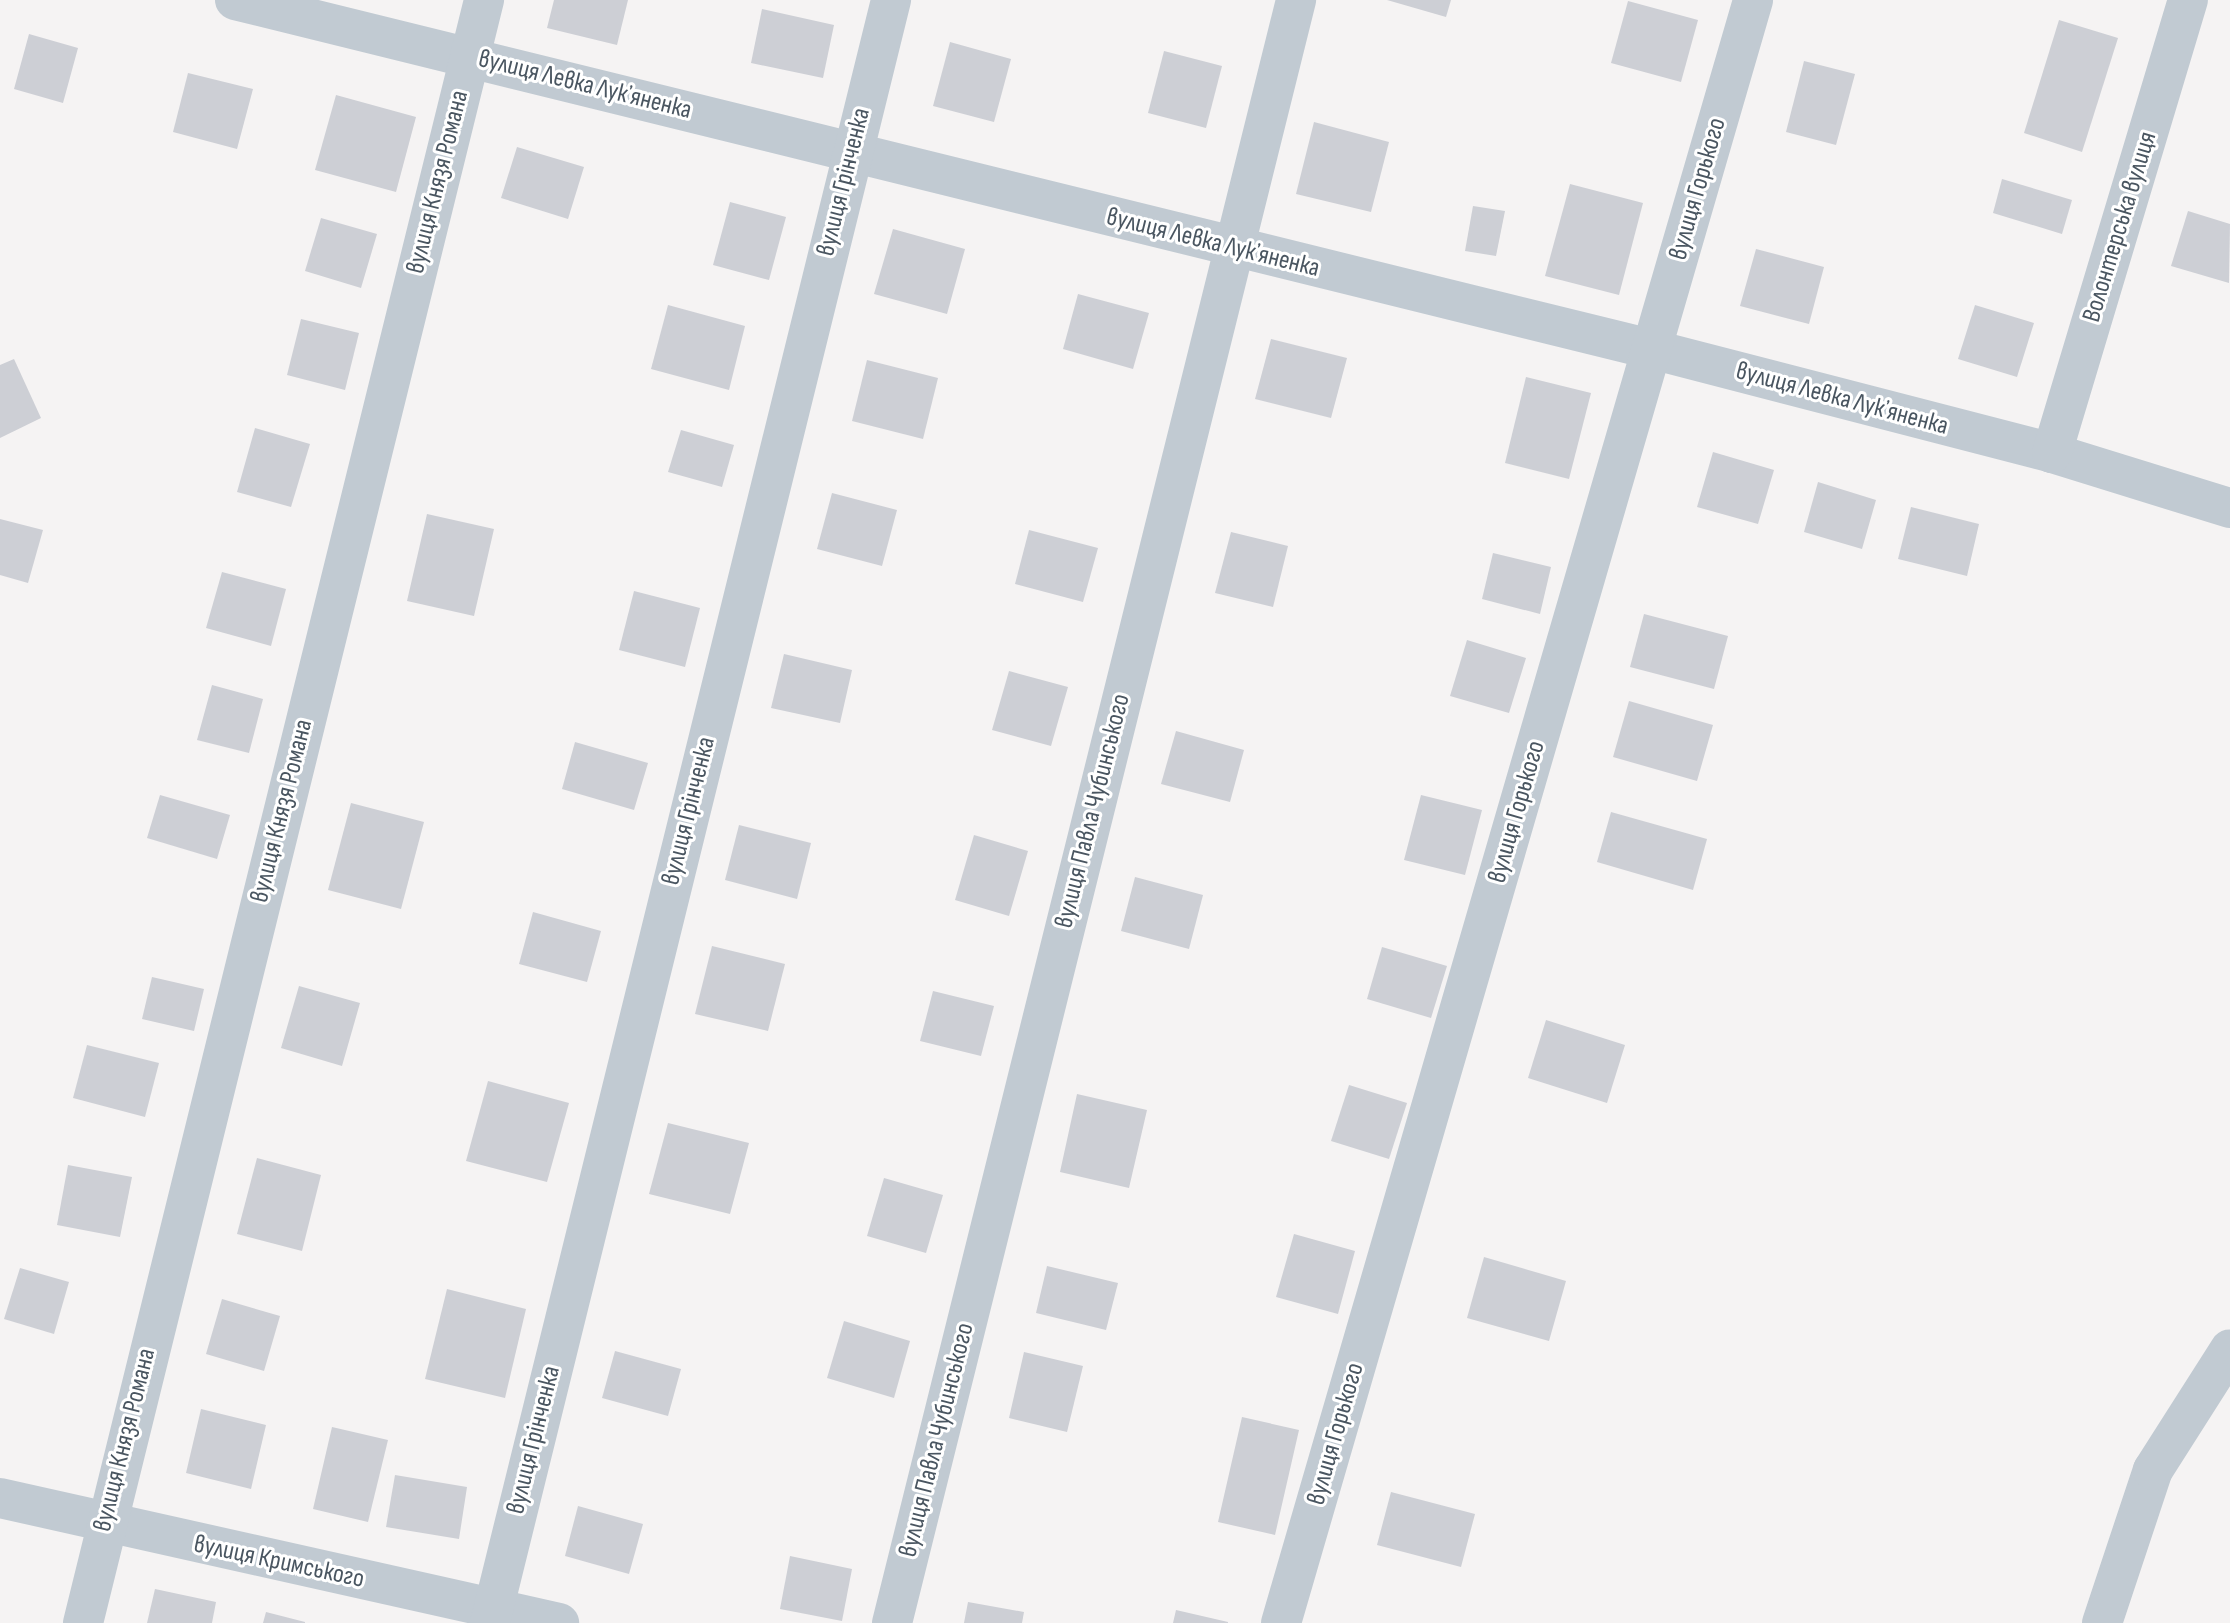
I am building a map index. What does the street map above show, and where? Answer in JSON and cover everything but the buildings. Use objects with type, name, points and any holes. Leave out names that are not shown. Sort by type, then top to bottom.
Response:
[{"type":"street","name":"вулиця Левка Лукʼяненка","points":[[235,0],[1651,349],[2052,453],[2230,508]]},
{"type":"street","name":"вулиця Князя Романа","points":[[83,1623],[104,1524],[484,0]]},
{"type":"street","name":"вулиця Грінченка","points":[[491,1616],[851,150],[891,0]]},
{"type":"street","name":"вулиця Павла Чубинського","points":[[892,1623],[1296,0]]},
{"type":"street","name":"вулиця Горького","points":[[1281,1623],[1753,0]]},
{"type":"street","name":"Волонтерська вулиця","points":[[2052,453],[2188,0]]},
{"type":"street","points":[[2102,1623],[2153,1470],[2230,1349]]},
{"type":"street","name":"вулиця Кримського","points":[[0,1498],[491,1616],[559,1623]]}]
